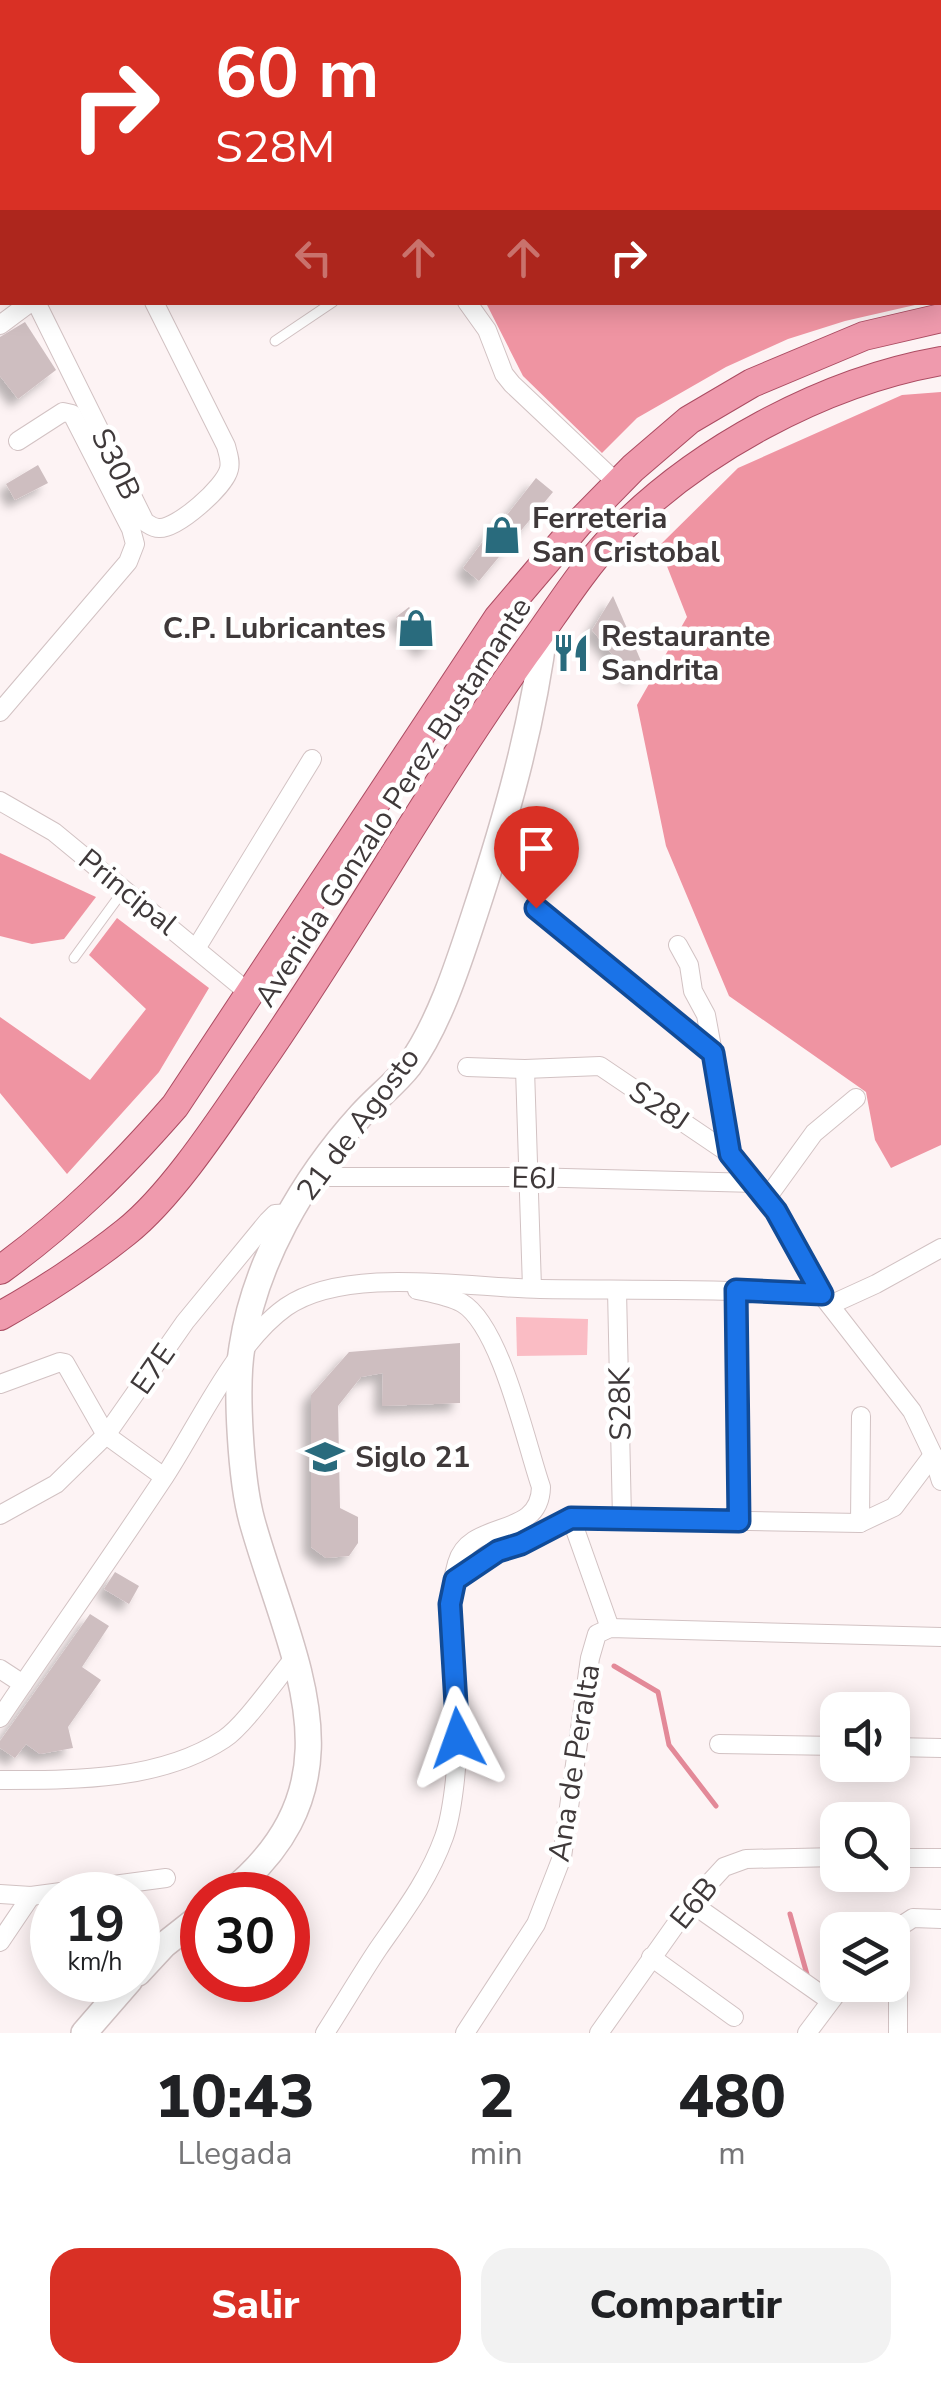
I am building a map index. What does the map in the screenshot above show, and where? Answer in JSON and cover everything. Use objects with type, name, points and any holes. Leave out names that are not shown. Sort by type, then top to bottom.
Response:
[{"type":"main road","name":"Avenida Gonzalo Perez Bustamante","points":[[0,1270],[56,1229],[120,1170],[174,1106],[498,618],[578,524],[690,420],[752,383],[864,336],[941,318]]},
{"type":"main road","name":"Avenida Gonzalo Perez Bustamante","points":[[0,1316],[128,1232],[195,1153],[314,986],[424,804],[612,539],[670,485],[757,428],[876,376],[941,361]]},
{"type":"street","points":[[0,325],[29,305]]},
{"type":"street","name":"S30B","points":[[35,305],[145,522],[165,528],[224,483],[231,465],[226,446],[156,305]]},
{"type":"street","points":[[469,305],[487,330],[504,374],[512,384],[618,484]]},
{"type":"street","points":[[0,712],[128,562],[135,544],[72,414],[63,412],[18,442]]},
{"type":"street","name":"21 de Agosto","points":[[253,1872],[273,1846],[300,1798],[307,1776],[310,1730],[295,1657],[251,1516],[239,1404],[246,1317],[258,1282],[312,1177],[361,1115],[409,1065],[439,1010],[517,778],[546,627]]},
{"type":"street","points":[[197,947],[312,758]]},
{"type":"street","name":"Principal","points":[[0,801],[54,832],[249,993]]},
{"type":"street","points":[[536,908],[713,1053]]},
{"type":"street","points":[[678,945],[706,1015],[730,1154]]},
{"type":"street","name":"S28J","points":[[525,1069],[600,1066],[730,1154],[761,1190],[826,1300],[912,1411],[941,1481]]},
{"type":"street","points":[[466,1067],[525,1069],[532,1288]]},
{"type":"street","points":[[761,1190],[814,1133],[856,1098]]},
{"type":"street","name":"E6J","points":[[312,1177],[528,1177],[761,1190]]},
{"type":"street","name":"E7E","points":[[1,1515],[56,1484],[106,1435],[185,1322],[268,1221],[276,1214],[292,1212]]},
{"type":"street","points":[[0,1718],[164,1478],[260,1328],[299,1300],[328,1289],[384,1283],[472,1283],[532,1288],[736,1290],[826,1300],[876,1284],[941,1248]]},
{"type":"street","points":[[325,2033],[421,1888],[446,1833],[458,1738],[450,1604],[458,1561],[474,1538],[518,1525],[541,1499],[541,1488],[500,1361],[485,1327],[462,1303],[384,1283]]},
{"type":"street","name":"S28K","points":[[617,1290],[622,1519]]},
{"type":"street","points":[[736,1290],[739,1521]]},
{"type":"street","points":[[0,1384],[62,1362],[106,1435],[164,1478]]},
{"type":"street","points":[[860,1416],[860,1522]]},
{"type":"street","points":[[455,1580],[498,1551],[521,1544],[571,1518],[860,1522],[894,1507],[933,1456]]},
{"type":"street","points":[[571,1518],[610,1628]]},
{"type":"street","name":"Ana de Peralta","points":[[465,2033],[536,1924],[562,1857],[590,1658],[598,1634],[610,1628],[941,1637]]},
{"type":"street","points":[[0,1780],[77,1780],[144,1770],[186,1758],[227,1737],[295,1657]]},
{"type":"street","points":[[0,1669],[23,1684]]},
{"type":"street","points":[[718,1744],[820,1746]]},
{"type":"street","points":[[910,1747],[941,1748]]},
{"type":"street","name":"E6B","points":[[598,2033],[691,1903],[724,1866],[746,1858],[820,1857]]},
{"type":"street","points":[[910,1858],[941,1858]]},
{"type":"street","points":[[160,1879],[166,1878]]},
{"type":"street","points":[[0,1894],[30,1896]]},
{"type":"street","points":[[0,1942],[30,1899]]},
{"type":"street","points":[[691,1903],[820,1994]]},
{"type":"street","points":[[910,1920],[941,1919]]},
{"type":"street","points":[[160,1950],[180,1933]]},
{"type":"street","points":[[651,1957],[734,2016]]},
{"type":"street","points":[[84,2033],[111,2002]]},
{"type":"street","points":[[807,2033],[828,2002]]},
{"type":"street","points":[[897,2002],[898,2033]]},
{"type":"lane","points":[[275,341],[329,305]]},
{"type":"lane","points":[[74,958],[125,889]]},
{"type":"shaded area","points":[[487,305],[915,305],[788,339],[726,367],[637,418],[602,453],[523,376]]},
{"type":"shaded area","points":[[941,392],[941,1145],[891,1168],[875,1140],[866,1092],[729,996],[666,846],[637,705],[687,617],[659,546],[738,468],[902,395]]},
{"type":"shaded area","points":[[0,853],[96,897],[64,939],[32,944],[0,936]]},
{"type":"shaded area","points":[[117,918],[209,988],[159,1072],[67,1174],[0,1093],[0,1017],[90,1080],[146,1009],[89,955]]},
{"type":"shaded area","points":[[516,1317],[588,1319],[587,1355],[517,1356]]},
{"type":"building","points":[[25,322],[56,370],[18,399],[0,376],[0,337]]},
{"type":"building","points":[[38,465],[48,483],[15,500],[6,484]]},
{"type":"building","points":[[536,478],[553,492],[479,581],[463,568]]},
{"type":"building","points":[[613,596],[644,668],[632,678],[592,630]]},
{"type":"building","name":"C.P. Lubricantes","points":[[409,607],[436,640],[423,650],[396,617]]},
{"type":"building","name":"Siglo 21","points":[[460,1343],[460,1403],[382,1406],[383,1373],[361,1377],[338,1406],[340,1508],[358,1517],[358,1543],[349,1556],[326,1558],[311,1547],[311,1395],[349,1352]]},
{"type":"building","points":[[115,1572],[139,1586],[129,1604],[104,1589]]},
{"type":"building","points":[[90,1614],[109,1626],[82,1667],[101,1680],[68,1727],[73,1748],[40,1754],[26,1744],[15,1758],[0,1748],[0,1741]]},
{"type":"waterway","points":[[614,1666],[658,1692],[669,1745],[716,1806]]},
{"type":"waterway","points":[[790,1914],[808,1978]]},
{"type":"place","name":"Ferreteria San Cristobal","points":[[502,535]]},
{"type":"place","name":"C.P. Lubricantes","points":[[416,628]]},
{"type":"place","name":"Restaurante Sandrita","points":[[571,653]]},
{"type":"place","name":"Siglo 21","points":[[325,1457]]},
{"type":"route","points":[[458,1738],[450,1604],[455,1580],[498,1551],[521,1544],[571,1518],[739,1521],[736,1290],[822,1294],[776,1211],[730,1154],[713,1053],[536,908]]}]
